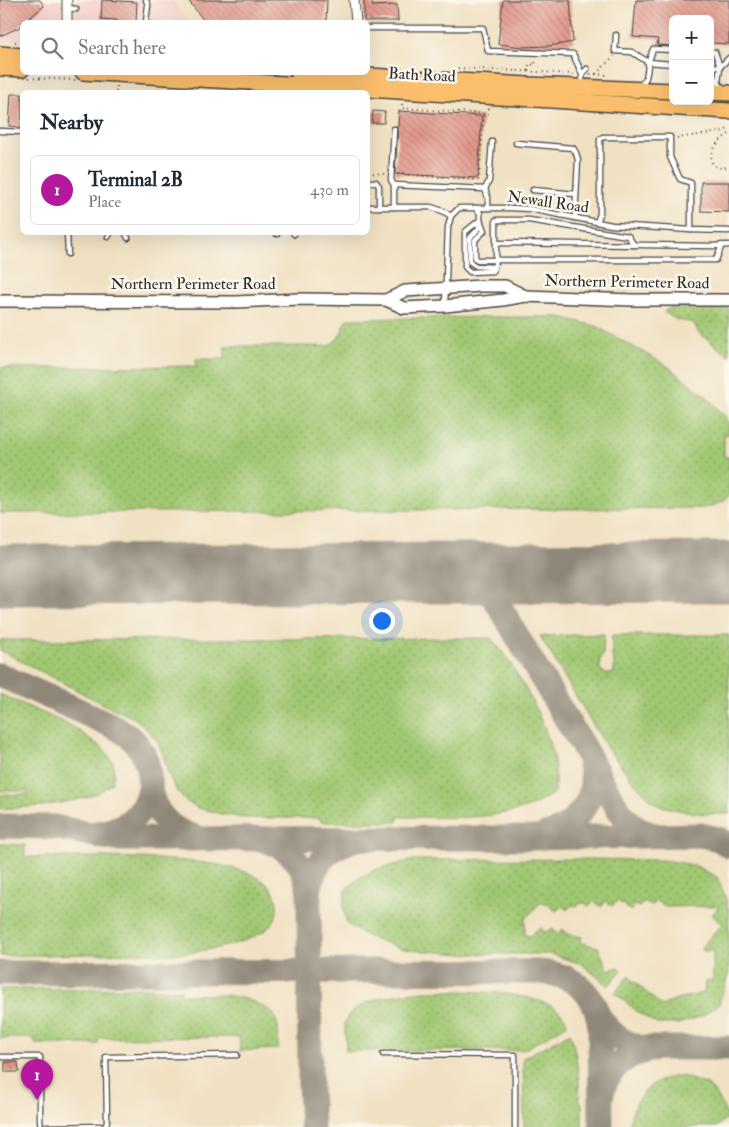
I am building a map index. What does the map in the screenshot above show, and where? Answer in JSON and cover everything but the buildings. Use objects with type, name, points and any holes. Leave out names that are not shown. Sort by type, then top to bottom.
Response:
[{"type":"highway","points":[[0,54],[20,56]]},
{"type":"highway","points":[[0,68],[20,69]]},
{"type":"highway","name":"Bath Road","points":[[370,74],[582,81],[635,89],[669,91]]},
{"type":"highway","name":"Bath Road","points":[[135,75],[729,111]]},
{"type":"highway","points":[[714,92],[728,93]]},
{"type":"street","points":[[354,0],[356,20]]},
{"type":"street","points":[[67,20],[70,6]]},
{"type":"street","name":"Northern Perimeter Road","points":[[386,300],[405,291],[476,286],[505,286],[525,296]]},
{"type":"street","name":"Northern Perimeter Road","points":[[0,301],[236,302],[298,299],[386,300],[404,308],[446,306],[525,296],[632,300],[729,300]]},
{"type":"lane","points":[[146,0],[148,4],[146,20]]},
{"type":"lane","points":[[370,28],[483,28],[488,51],[573,54],[582,81]]},
{"type":"lane","points":[[616,35],[615,51],[632,52],[648,62],[669,64]]},
{"type":"lane","points":[[635,89],[644,83],[647,78],[648,62],[653,49],[669,50]]},
{"type":"lane","points":[[714,52],[720,67],[718,82],[728,93]]},
{"type":"lane","points":[[720,67],[729,58]]},
{"type":"lane","points":[[714,66],[720,67]]},
{"type":"lane","points":[[582,81],[587,68]]},
{"type":"lane","points":[[394,129],[391,174],[391,180],[394,185],[394,207]]},
{"type":"lane","points":[[0,131],[20,132]]},
{"type":"lane","points":[[597,222],[600,214],[600,139],[603,136],[670,137],[670,157],[680,179],[691,183],[691,230]]},
{"type":"lane","points":[[485,189],[490,182],[492,142]]},
{"type":"lane","points":[[516,143],[573,148],[578,160],[575,218]]},
{"type":"lane","points":[[370,182],[376,182],[379,186],[379,207]]},
{"type":"lane","points":[[394,185],[485,189]]},
{"type":"lane","points":[[485,189],[488,198],[488,208]]},
{"type":"lane","points":[[534,190],[576,194]]},
{"type":"lane","points":[[370,207],[431,207],[451,216],[448,227],[446,306]]},
{"type":"lane","name":"Newall Road","points":[[451,216],[459,208],[530,209],[612,225],[729,231]]},
{"type":"lane","points":[[476,208],[480,213],[480,220],[479,228],[470,238],[470,262],[476,266],[494,267]]},
{"type":"lane","points":[[480,220],[484,231],[475,240],[476,259],[716,260],[722,245]]},
{"type":"lane","points":[[480,220],[465,232],[465,267],[470,272],[493,271],[496,260],[496,220],[529,220],[628,236],[634,245]]},
{"type":"lane","points":[[67,235],[68,254]]},
{"type":"lane","points":[[496,243],[729,245]]},
{"type":"lane","points":[[383,1054],[515,1055],[515,1127]]},
{"type":"lane","points":[[105,1127],[106,1057],[237,1055]]},
{"type":"lane","points":[[0,1057],[40,1057],[40,1120],[43,1127],[100,1127]]},
{"type":"path","points":[[596,75],[619,51]]},
{"type":"path","points":[[116,90],[117,82]]},
{"type":"path","points":[[403,102],[402,108],[484,114],[488,114],[488,107]]},
{"type":"path","points":[[370,173],[479,180],[484,114]]},
{"type":"path","points":[[670,140],[729,129]]},
{"type":"path","points":[[729,134],[717,143],[710,157],[712,164],[717,168],[729,166]]},
{"type":"shaded area","points":[[0,0],[61,0],[58,20],[20,20],[20,40],[0,41]]},
{"type":"shaded area","points":[[76,0],[172,0],[187,20],[75,20]]},
{"type":"green space","points":[[669,308],[729,308],[729,356],[698,332],[694,323],[677,320],[664,312]]},
{"type":"green space","points":[[560,317],[596,326],[666,365],[708,398],[729,421],[729,434],[724,435],[724,457],[729,457],[729,496],[718,504],[704,508],[0,513],[0,368],[196,366],[196,359],[225,359],[225,346],[328,346],[340,335],[347,319]]},
{"type":"green space","points":[[604,634],[600,669],[606,674],[614,673],[612,635],[729,635],[729,814],[704,814],[657,805],[645,794],[607,748],[540,636]]},
{"type":"green space","points":[[491,638],[511,664],[538,713],[555,765],[555,792],[542,801],[512,811],[464,817],[398,817],[398,822],[321,822],[320,818],[244,818],[198,808],[187,802],[177,792],[157,741],[136,719],[105,705],[0,650],[0,640]]},
{"type":"green space","points":[[0,694],[72,726],[104,749],[113,762],[114,775],[111,784],[98,793],[76,800],[43,806],[0,809],[0,795],[28,794],[28,791],[0,791]]},
{"type":"green space","points":[[0,844],[25,845],[25,857],[165,859],[233,868],[259,878],[271,888],[276,898],[276,915],[271,925],[250,939],[202,951],[171,954],[0,956]]},
{"type":"green space","points":[[413,860],[664,860],[694,865],[717,877],[729,912],[729,973],[719,1004],[702,1016],[678,1024],[657,1024],[639,1013],[615,993],[629,975],[630,978],[662,1006],[676,999],[704,993],[705,981],[713,980],[713,951],[703,951],[701,947],[722,925],[712,915],[719,906],[665,907],[656,901],[651,906],[645,901],[639,907],[635,905],[631,911],[618,901],[612,906],[606,901],[601,907],[594,901],[589,907],[585,903],[581,903],[577,906],[572,905],[567,910],[562,906],[556,911],[546,903],[540,903],[525,919],[525,935],[530,936],[540,927],[545,932],[552,929],[558,933],[563,929],[567,934],[582,937],[581,943],[598,947],[608,970],[619,967],[622,970],[608,986],[582,964],[550,954],[461,954],[403,949],[367,936],[347,924],[343,906],[346,889],[359,878],[377,869]]},
{"type":"green space","points":[[144,988],[181,990],[181,995],[230,996],[258,1004],[271,1012],[276,1019],[278,1049],[240,1051],[239,1037],[99,1038],[98,1044],[35,1044],[34,1038],[0,1038],[0,989]]},
{"type":"green space","points":[[423,991],[499,993],[521,996],[540,1001],[555,1008],[565,1018],[567,1025],[523,1050],[346,1051],[345,1023],[357,1008],[379,999]]},
{"type":"green space","points":[[570,1033],[578,1068],[580,1103],[582,1104],[582,1127],[524,1127],[523,1058]]},
{"type":"green space","points":[[682,1076],[708,1085],[717,1095],[728,1117],[717,1127],[628,1127],[635,1106],[645,1091],[660,1080]]},
{"type":"taxiway","points":[[451,573],[478,584],[494,598],[585,750],[608,793],[627,820],[634,826],[656,835]]},
{"type":"taxiway","points":[[0,675],[108,724],[130,737],[145,757],[151,794],[157,810],[174,827],[196,837]]},
{"type":"taxiway","points":[[545,835],[569,823],[587,802],[592,782],[589,761]]},
{"type":"taxiway","points":[[98,833],[118,828],[133,818],[144,804],[150,784]]},
{"type":"taxiway","points":[[0,826],[54,827],[115,839],[533,838],[700,835],[719,839],[729,846]]},
{"type":"taxiway","points":[[309,892],[316,869],[324,858],[336,848],[356,839]]},
{"type":"taxiway","points":[[263,840],[283,848],[294,858],[302,869],[309,892],[312,1127]]},
{"type":"taxiway","points":[[0,973],[366,971],[540,972],[553,974],[564,977],[583,989],[590,997],[599,1018],[601,1127]]},
{"type":"taxiway","points":[[598,1015],[617,1036],[628,1043],[642,1048],[729,1048]]},
{"type":"taxiway","points":[[602,1094],[609,1077],[620,1064],[635,1054],[653,1049]]},
{"type":"runway","points":[[0,575],[729,572]]},
{"type":"place","name":"Terminal 2B","points":[[37,1100]]}]
